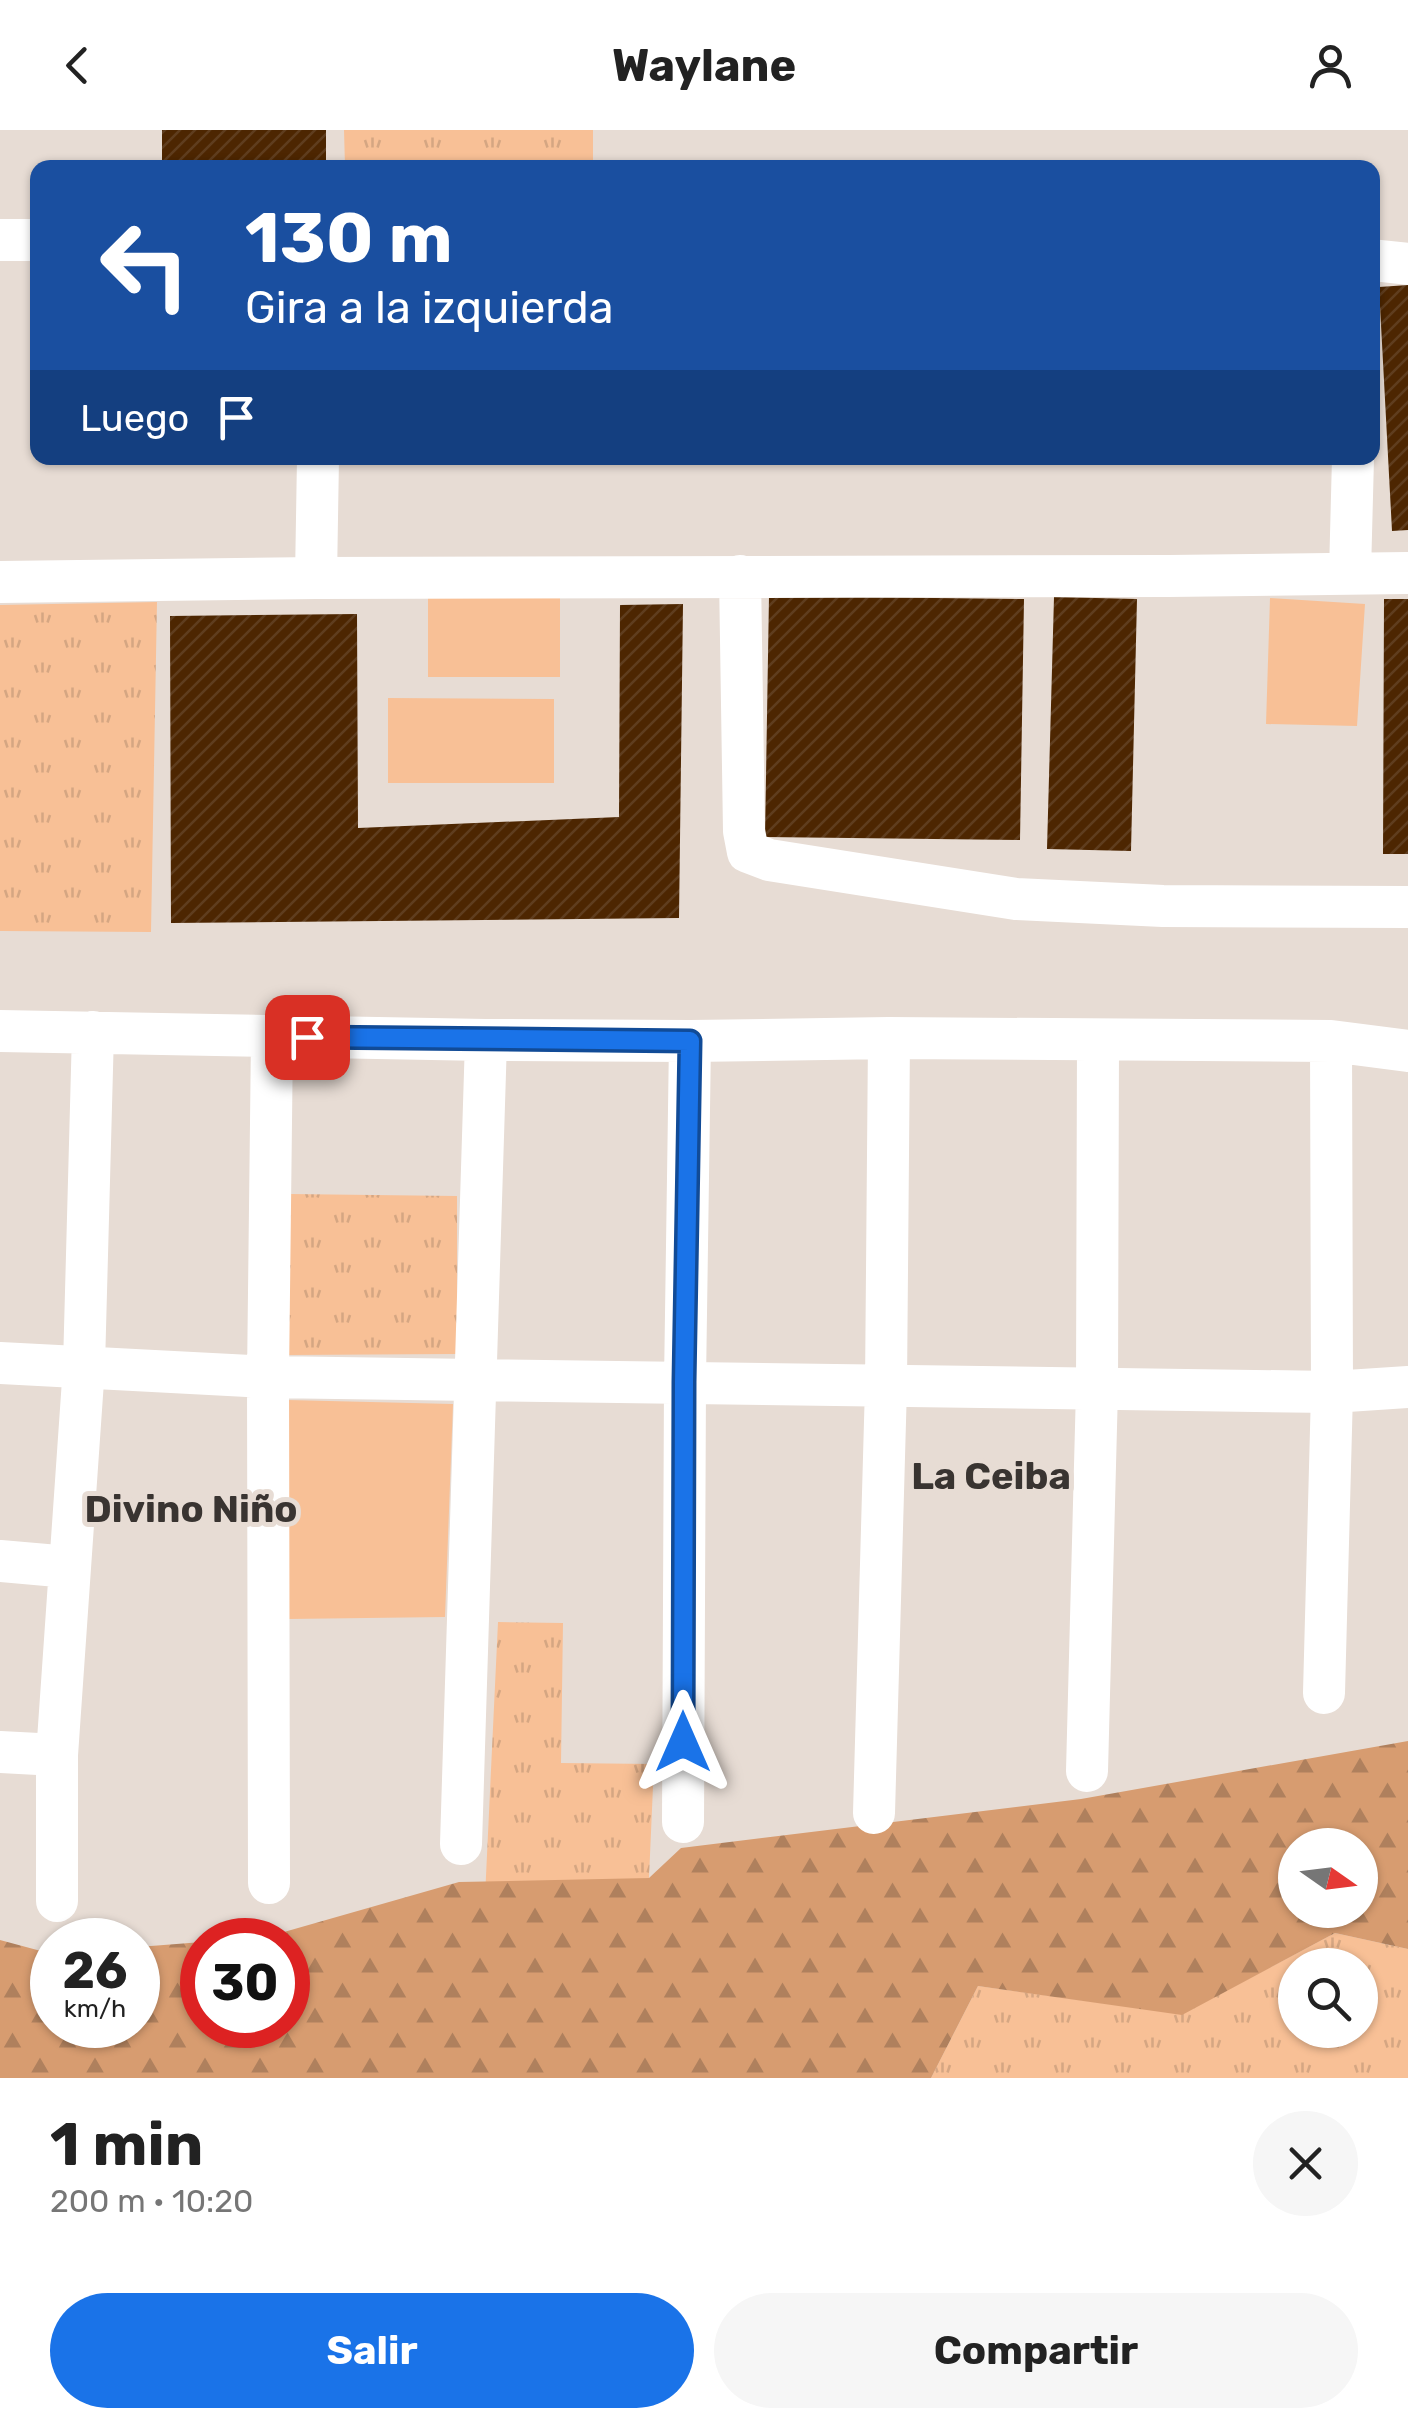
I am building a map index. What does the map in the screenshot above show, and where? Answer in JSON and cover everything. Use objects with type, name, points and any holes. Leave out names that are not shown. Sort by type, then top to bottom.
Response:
[{"type":"street","points":[[0,240],[30,240]]},
{"type":"street","points":[[1380,261],[1408,264]]},
{"type":"street","points":[[316,578],[318,465]]},
{"type":"street","points":[[1350,573],[1353,465]]},
{"type":"street","points":[[0,582],[1408,572]]},
{"type":"street","points":[[740,576],[744,832],[748,852],[769,860],[1016,899],[1163,906],[1408,907]]},
{"type":"street","points":[[0,1030],[486,1040],[1331,1041],[1408,1051]]},
{"type":"street","points":[[56,1901],[57,1755],[84,1366],[93,1032]]},
{"type":"street","points":[[269,1884],[272,1037]]},
{"type":"street","points":[[874,1813],[886,1386],[888,1038]]},
{"type":"street","points":[[460,1844],[486,1040]]},
{"type":"street","points":[[683,1822],[690,1041]]},
{"type":"street","points":[[1088,1771],[1097,1389],[1098,1041]]},
{"type":"street","points":[[1324,1693],[1332,1392],[1331,1041]]},
{"type":"street","points":[[0,1363],[268,1377],[1332,1392],[1408,1387]]},
{"type":"street","points":[[0,1561],[69,1567]]},
{"type":"street","points":[[0,1752],[57,1755]]},
{"type":"green space","points":[[344,130],[593,130],[593,160],[345,160]]},
{"type":"green space","points":[[428,595],[560,595],[560,677],[428,677]]},
{"type":"green space","points":[[1270,598],[1365,604],[1357,726],[1266,724]]},
{"type":"green space","points":[[157,602],[151,932],[0,931],[0,605]]},
{"type":"green space","points":[[388,698],[554,699],[554,783],[388,783]]},
{"type":"green space","points":[[290,1194],[457,1196],[457,1354],[288,1355]]},
{"type":"green space","points":[[287,1400],[453,1404],[445,1617],[288,1619]]},
{"type":"green space","points":[[498,1622],[563,1623],[561,1763],[654,1764],[649,1878],[485,1897]]},
{"type":"green space","points":[[1408,1741],[1408,1949],[1335,1933],[1307,1948],[1278,1948],[1278,1964],[1182,2015],[978,1986],[931,2078],[0,2078],[0,1940],[30,1948],[30,2048],[160,2048],[160,1945],[180,1944],[180,2048],[310,2048],[310,1925],[459,1882],[649,1878],[681,1848],[1081,1799]]},
{"type":"green space","points":[[1335,1933],[1408,1949],[1408,2078],[931,2078],[978,1986],[1182,2014],[1278,1963],[1278,2048],[1378,2048],[1378,1948],[1307,1948]]},
{"type":"building","points":[[162,130],[326,130],[326,160],[162,160]]},
{"type":"building","points":[[1408,285],[1408,530],[1392,531],[1380,287]]},
{"type":"building","points":[[769,596],[1024,599],[1020,840],[765,837]]},
{"type":"building","points":[[1054,597],[1137,599],[1131,851],[1047,849]]},
{"type":"building","points":[[1384,599],[1408,599],[1408,854],[1383,854]]},
{"type":"building","points":[[683,604],[679,918],[171,923],[170,616],[357,614],[358,828],[619,817],[620,605]]},
{"type":"district","name":"La Ceiba","points":[[991,1476]]},
{"type":"district","name":"Divino Niño","points":[[191,1509]]},
{"type":"route","points":[[307,1037],[690,1041],[683,1742]]}]
